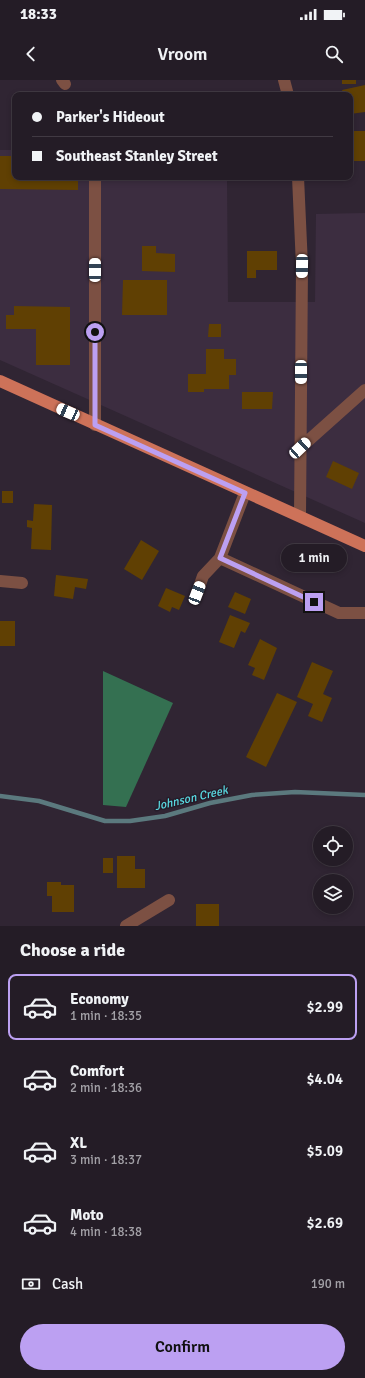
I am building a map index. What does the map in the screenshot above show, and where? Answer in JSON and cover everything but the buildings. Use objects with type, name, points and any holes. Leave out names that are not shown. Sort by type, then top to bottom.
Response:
[{"type":"main road","points":[[0,382],[365,546]]},
{"type":"street","points":[[284,80],[287,92]]},
{"type":"street","points":[[95,180],[95,425]]},
{"type":"street","points":[[298,180],[302,266],[300,516]]},
{"type":"street","points":[[300,448],[365,390]]},
{"type":"street","points":[[197,593],[203,576],[220,558],[245,493]]},
{"type":"street","points":[[220,558],[339,613],[365,614]]},
{"type":"street","points":[[0,581],[22,583]]},
{"type":"street","points":[[126,926],[169,900]]},
{"type":"shaded area","points":[[0,150],[12,150],[12,180],[227,180],[228,302],[315,302],[316,214],[365,213],[365,523],[0,360]]},
{"type":"green space","points":[[103,671],[173,703],[126,807],[103,805]]},
{"type":"waterway","name":"Johnson Creek","points":[[0,796],[39,801],[105,821],[130,821],[165,816],[210,803],[252,795],[295,792],[365,795]]},
{"type":"route","points":[[95,332],[95,425],[245,493],[220,558],[314,602]]}]
